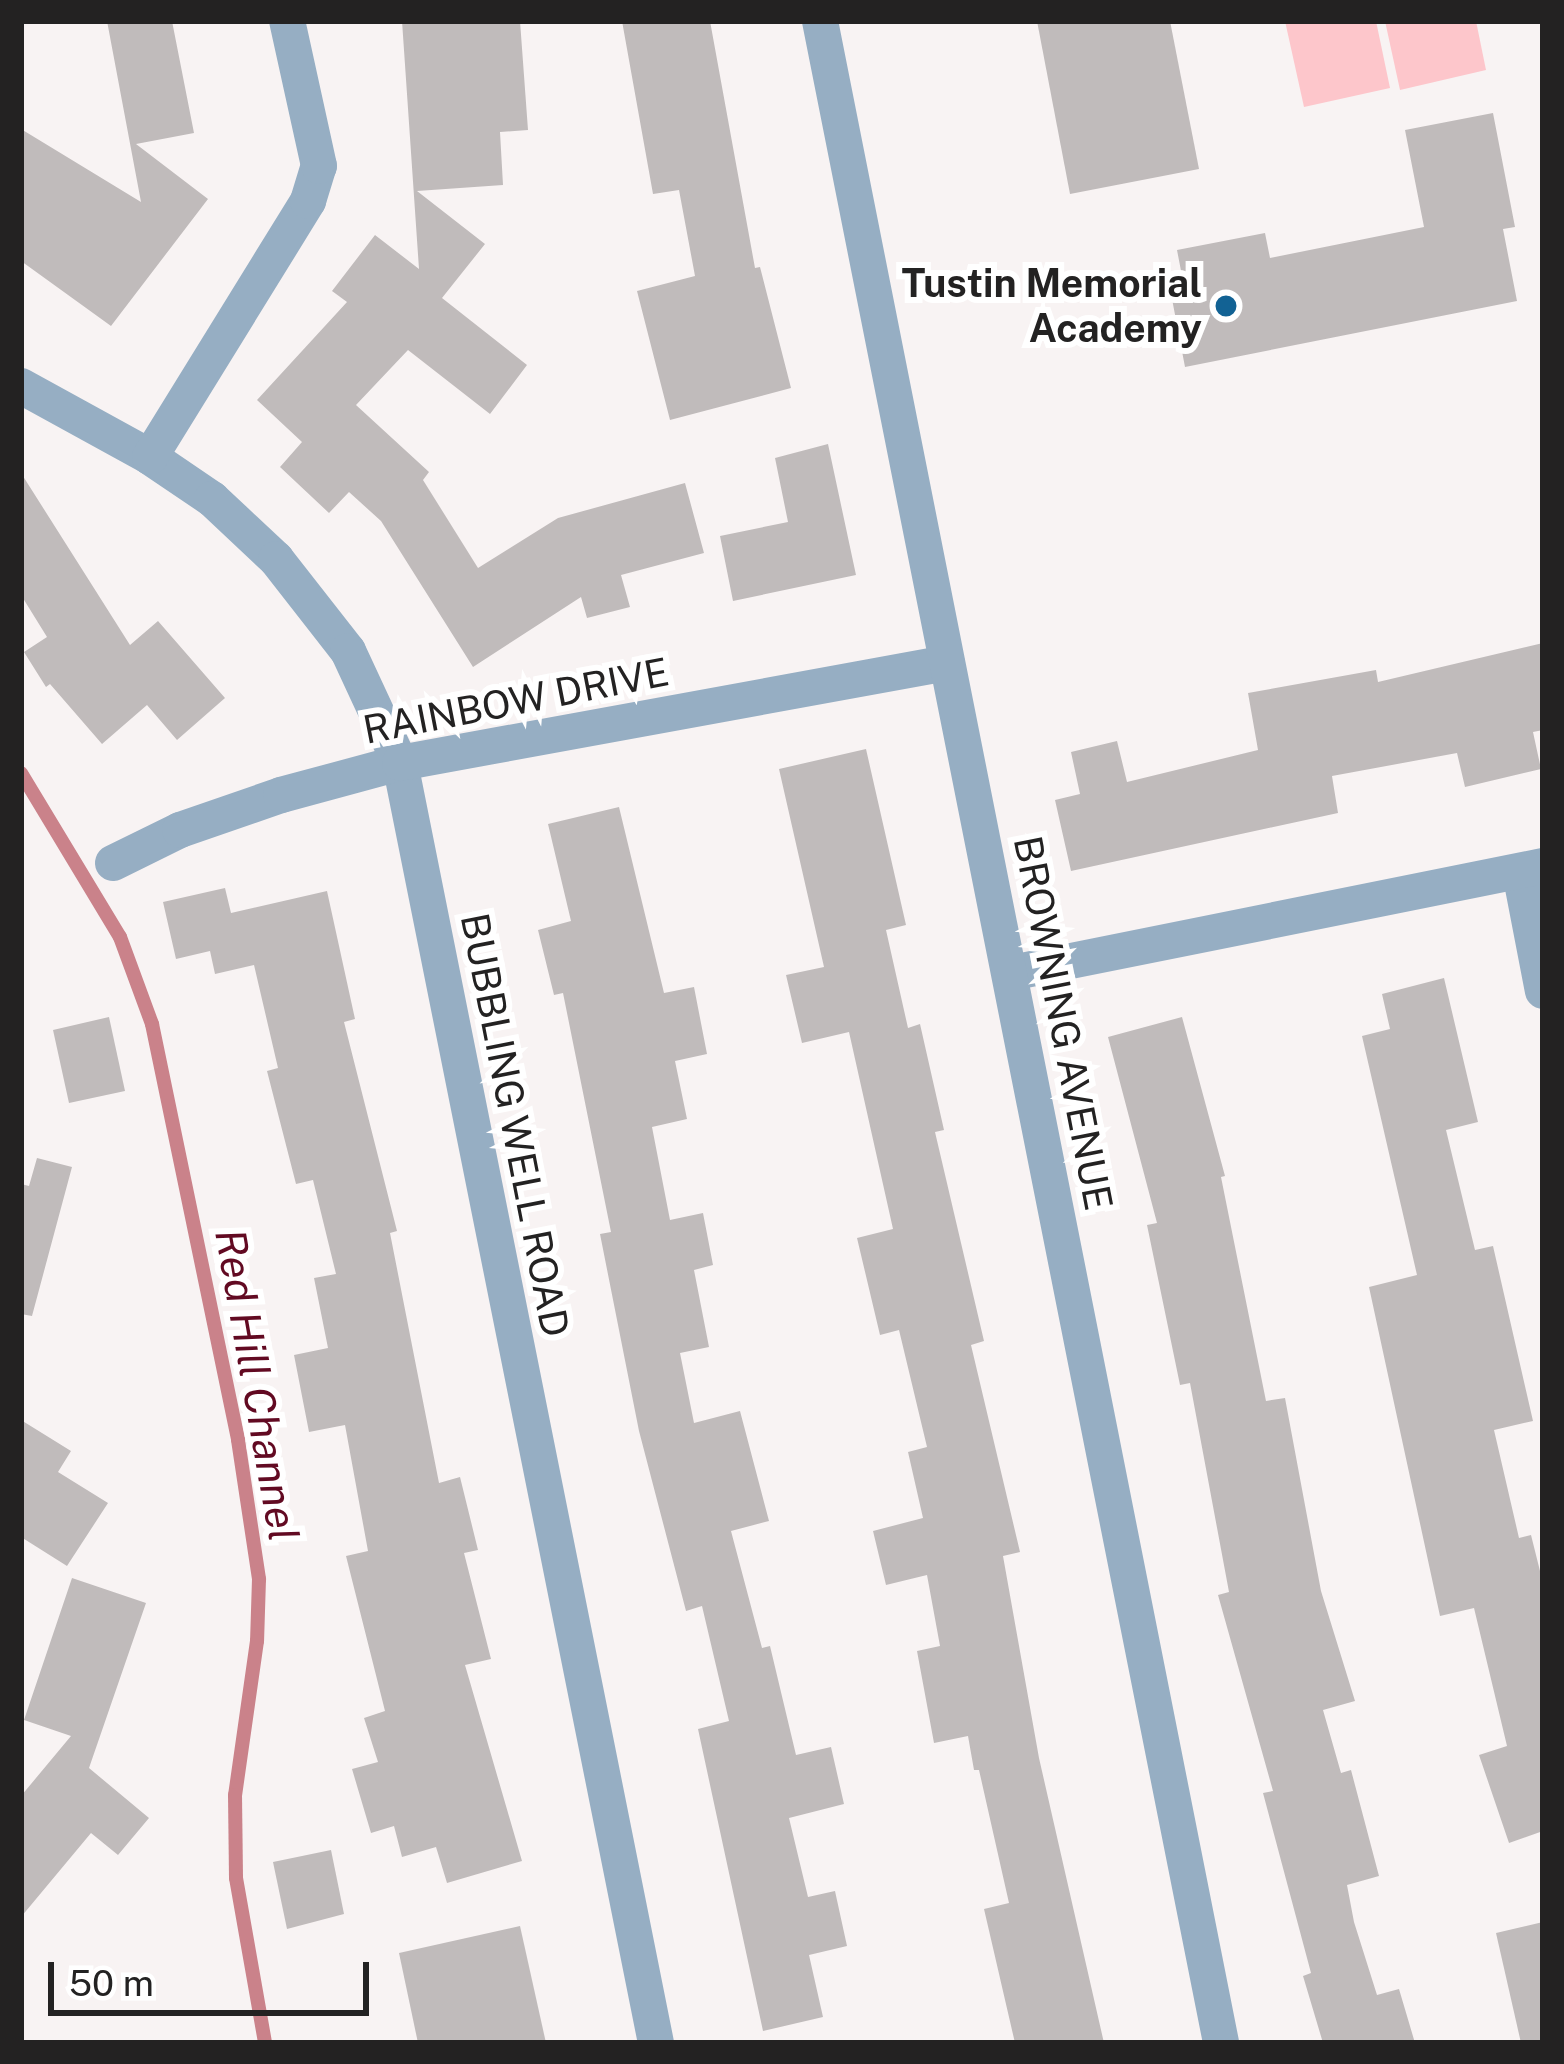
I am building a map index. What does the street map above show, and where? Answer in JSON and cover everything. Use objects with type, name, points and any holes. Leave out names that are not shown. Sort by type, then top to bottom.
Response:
[{"type":"street","points":[[149,457],[308,201],[319,166],[287,21]]},
{"type":"street","name":"BROWNING AVENUE","points":[[820,21],[1221,2043]]},
{"type":"street","name":"BUBBLING WELL ROAD","points":[[21,386],[149,457],[212,499],[276,559],[349,651],[400,763],[656,2043]]},
{"type":"street","name":"RAINBOW DRIVE","points":[[113,862],[220,815],[400,763],[947,663]]},
{"type":"street","points":[[1011,973],[1531,869],[1543,991]]},
{"type":"shaded area","points":[[1285,21],[1376,21],[1390,88],[1304,107]]},
{"type":"shaded area","points":[[1385,21],[1476,21],[1486,70],[1400,90]]},
{"type":"building","points":[[107,21],[172,21],[194,133],[136,144],[208,199],[111,326],[21,261],[21,129],[141,202]]},
{"type":"building","points":[[402,21],[520,21],[528,130],[500,132],[503,185],[417,191],[485,244],[442,298],[527,365],[490,414],[408,350],[356,405],[429,472],[423,480],[478,568],[558,518],[685,483],[704,553],[621,575],[630,607],[587,618],[581,597],[473,667],[381,521],[349,492],[329,513],[280,467],[302,442],[257,400],[347,302],[332,291],[375,235],[419,269]]},
{"type":"building","points":[[622,21],[710,21],[755,268],[760,267],[791,388],[670,420],[637,291],[695,276],[679,190],[653,194]]},
{"type":"building","points":[[1037,21],[1170,21],[1199,169],[1070,194]]},
{"type":"building","points":[[1493,113],[1515,227],[1503,229],[1517,301],[1185,367],[1168,278],[1182,276],[1177,250],[1265,233],[1270,258],[1424,227],[1405,130]]},
{"type":"building","points":[[828,444],[856,575],[733,601],[720,536],[788,522],[775,458]]},
{"type":"building","points":[[21,473],[130,645],[158,621],[225,698],[177,740],[147,705],[102,744],[50,684],[46,687],[24,652],[47,637],[21,595]]},
{"type":"building","points":[[1543,643],[1543,730],[1533,732],[1541,769],[1465,787],[1457,753],[1332,776],[1338,813],[1071,871],[1055,800],[1080,794],[1071,752],[1117,741],[1127,782],[1258,750],[1248,693],[1376,670],[1378,682]]},
{"type":"building","points":[[866,749],[906,925],[886,930],[908,1028],[920,1024],[944,1130],[935,1132],[984,1341],[971,1345],[1020,1552],[1003,1556],[1039,1758],[1104,2043],[1015,2043],[984,1909],[1009,1903],[979,1770],[974,1770],[968,1736],[934,1743],[917,1651],[940,1646],[927,1575],[886,1585],[873,1531],[923,1518],[908,1452],[927,1447],[899,1330],[880,1335],[857,1238],[893,1229],[849,1032],[802,1043],[786,975],[824,967],[779,769]]},
{"type":"building","points":[[619,807],[664,993],[694,987],[707,1054],[675,1061],[687,1119],[652,1127],[670,1220],[703,1213],[713,1265],[694,1270],[709,1347],[680,1353],[694,1423],[740,1411],[769,1521],[731,1531],[762,1648],[770,1646],[796,1755],[831,1747],[844,1804],[789,1818],[808,1897],[835,1891],[847,1946],[809,1955],[823,2017],[763,2031],[698,1729],[729,1721],[702,1606],[686,1611],[639,1431],[600,1234],[611,1232],[563,993],[554,995],[538,930],[571,921],[548,824]]},
{"type":"building","points":[[225,888],[231,913],[327,891],[355,1019],[344,1022],[397,1231],[390,1233],[439,1483],[460,1477],[478,1550],[464,1553],[491,1659],[465,1665],[522,1861],[447,1883],[436,1847],[402,1857],[394,1826],[371,1833],[352,1769],[378,1762],[364,1718],[385,1711],[346,1556],[368,1551],[345,1425],[309,1432],[294,1355],[328,1348],[314,1278],[336,1274],[313,1180],[296,1184],[267,1071],[278,1068],[254,965],[215,974],[210,951],[176,959],[163,902]]},
{"type":"building","points":[[1444,978],[1478,1122],[1446,1130],[1475,1250],[1493,1246],[1533,1421],[1494,1430],[1519,1538],[1531,1535],[1543,1583],[1543,1831],[1509,1843],[1479,1755],[1507,1746],[1474,1608],[1440,1616],[1369,1287],[1417,1275],[1362,1036],[1390,1029],[1382,994]]},
{"type":"building","points":[[109,1017],[125,1091],[69,1103],[53,1030]]},
{"type":"building","points":[[1182,1017],[1225,1176],[1221,1177],[1266,1401],[1285,1398],[1321,1591],[1355,1701],[1323,1710],[1341,1773],[1351,1770],[1379,1876],[1347,1885],[1354,1922],[1377,1995],[1399,1989],[1415,2043],[1323,2043],[1303,1976],[1311,1973],[1263,1793],[1273,1791],[1218,1595],[1229,1592],[1190,1383],[1180,1385],[1147,1225],[1157,1223],[1108,1037]]},
{"type":"building","points":[[37,1158],[72,1167],[32,1316],[21,1314],[21,1184],[29,1186]]},
{"type":"building","points":[[21,1420],[71,1451],[58,1472],[108,1503],[67,1566],[21,1537]]},
{"type":"building","points":[[72,1578],[146,1603],[89,1768],[149,1818],[118,1855],[91,1833],[21,1917],[21,1796],[71,1736],[24,1720]]},
{"type":"building","points":[[331,1850],[344,1914],[287,1929],[273,1862]]},
{"type":"building","points":[[1543,1922],[1543,2043],[1521,2043],[1496,1933]]},
{"type":"building","points":[[520,1926],[546,2043],[418,2043],[399,1953]]},
{"type":"waterway","name":"Red Hill Channel","points":[[21,773],[120,937],[152,1024],[238,1440],[259,1579],[257,1641],[235,1795],[236,1878],[265,2043]]},
{"type":"place","name":"Tustin Memorial Academy","points":[[1226,306]]}]
